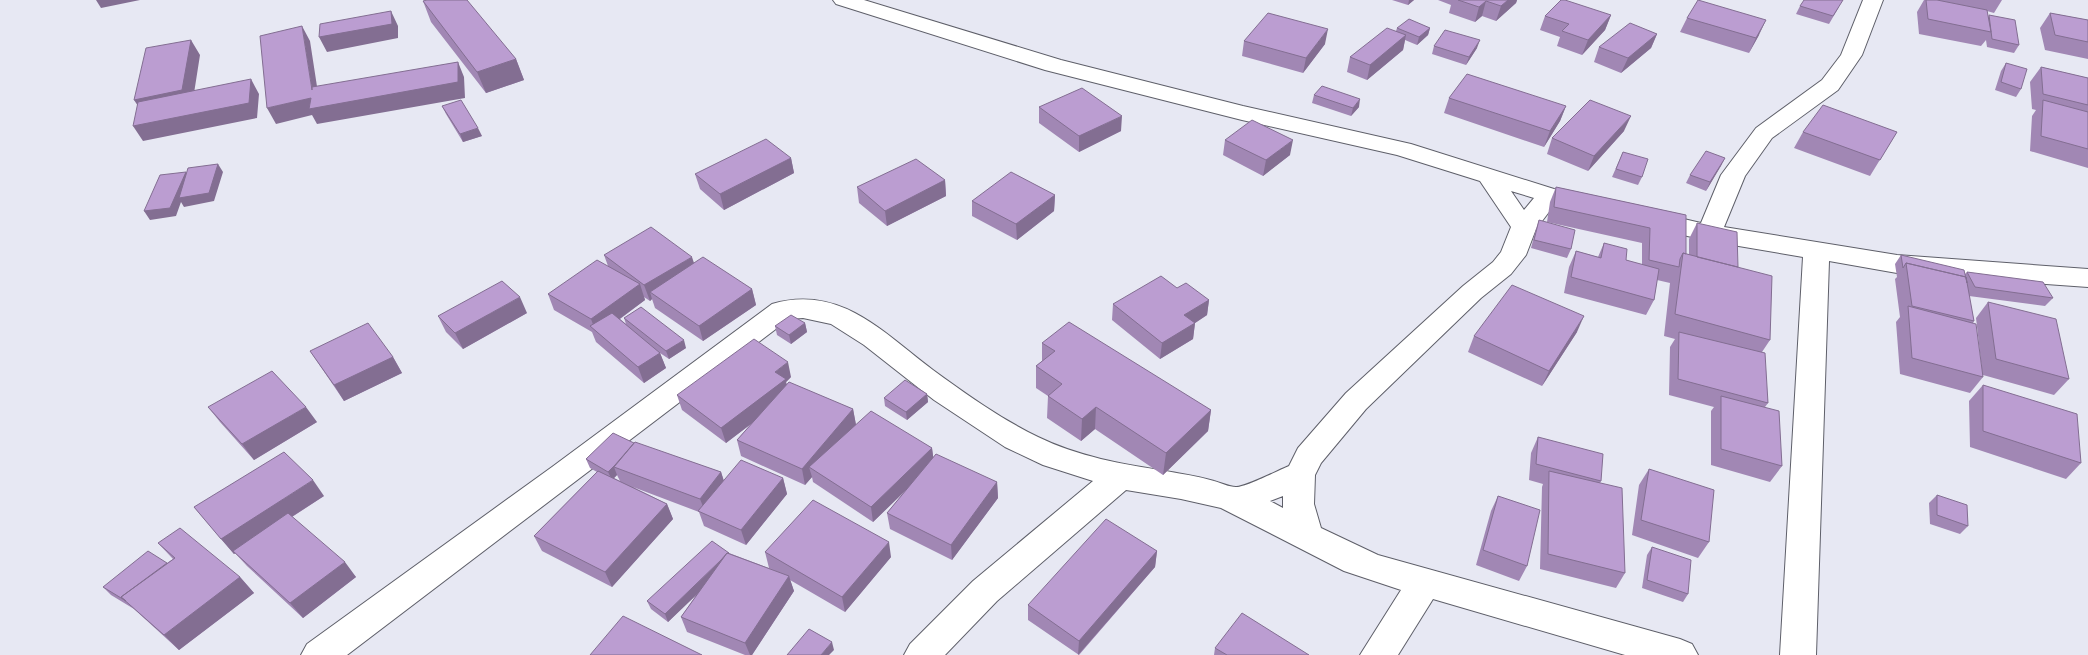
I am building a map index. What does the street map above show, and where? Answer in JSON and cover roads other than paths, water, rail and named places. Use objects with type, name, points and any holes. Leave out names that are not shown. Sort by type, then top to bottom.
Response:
[{"type":"street","points":[[843,0],[1052,65],[1242,113],[1402,149],[1549,195],[1709,233],[1897,264],[2088,278]]},
{"type":"street","points":[[1709,233],[1733,175],[1764,133],[1830,85],[1851,55],[1873,0]]},
{"type":"street","points":[[1488,177],[1524,227]]},
{"type":"street","points":[[1307,537],[1298,504],[1300,475],[1309,456],[1356,401],[1472,292],[1502,268],[1513,255],[1524,227],[1549,195]]},
{"type":"street","points":[[1798,655],[1816,252]]},
{"type":"street","points":[[318,655],[563,476],[782,310],[792,308],[818,308],[859,326],[922,376],[1017,440],[1072,462],[1120,477],[1186,487],[1238,501],[1340,555],[1373,568],[1680,655]]},
{"type":"street","points":[[1238,501],[1300,475]]},
{"type":"street","points":[[922,655],[986,591],[1120,477]]},
{"type":"street","points":[[1378,655],[1425,583]]}]
